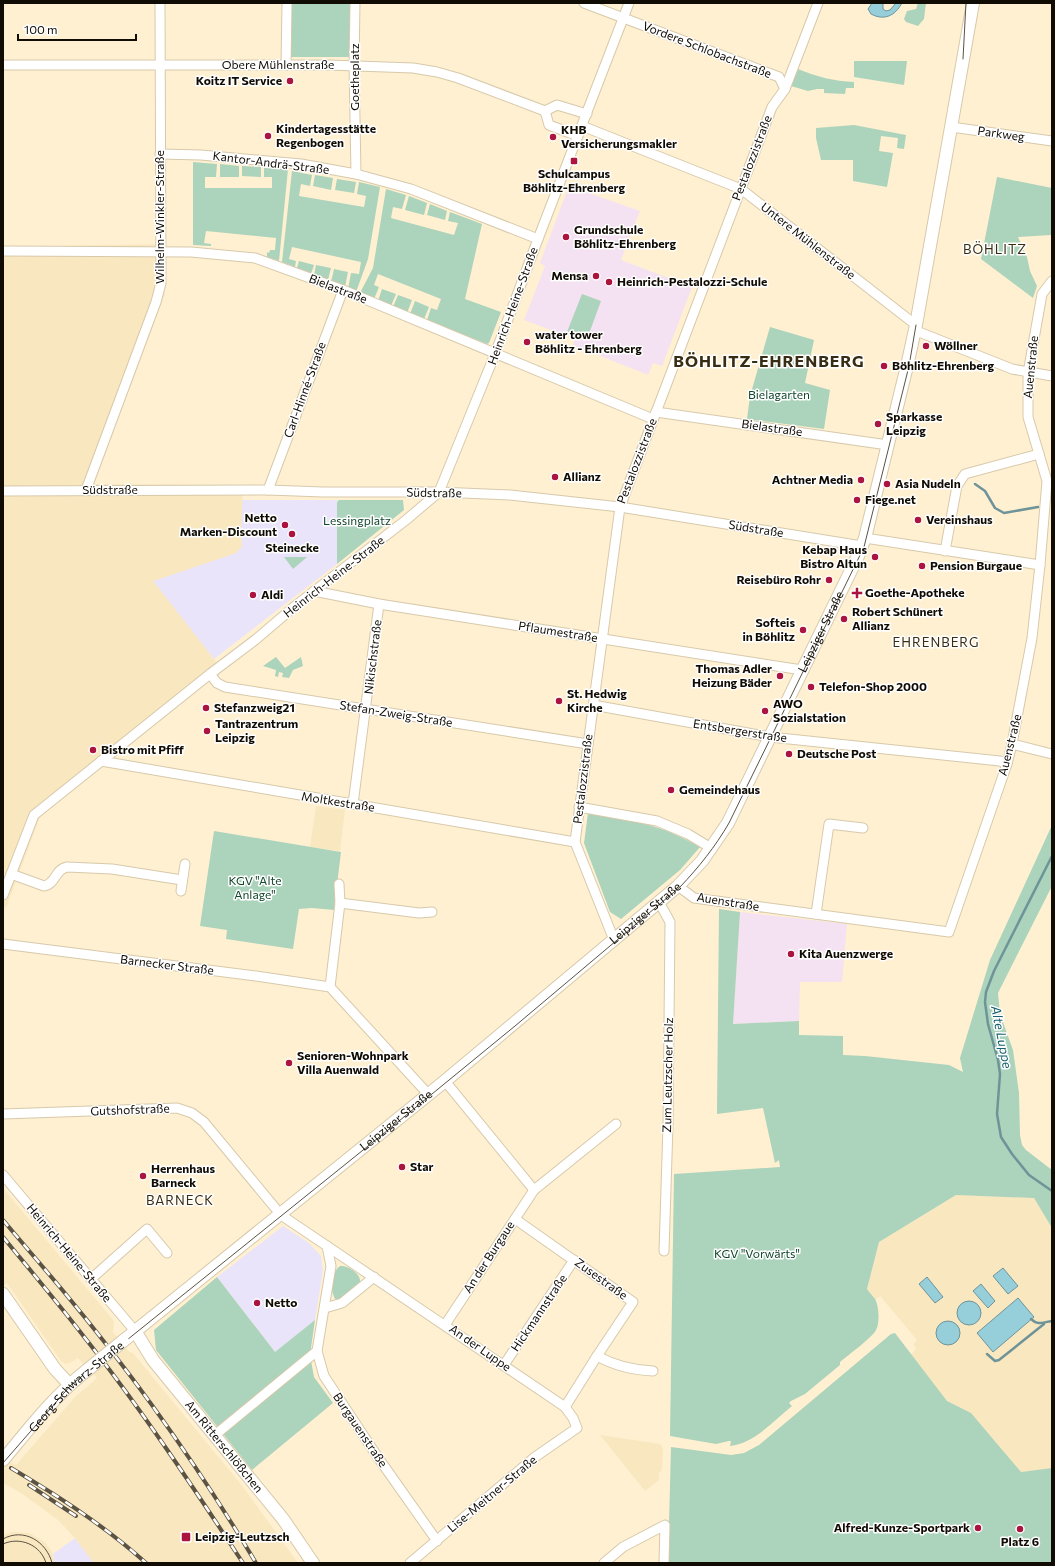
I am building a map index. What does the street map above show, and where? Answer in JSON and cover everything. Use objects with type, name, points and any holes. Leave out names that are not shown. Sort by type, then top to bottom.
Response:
[{"type":"street","name":"Wilhelm-Winkler-Straße","points":[[86,490],[156,302],[161,283],[160,3]]},
{"type":"street","points":[[286,65],[287,3]]},
{"type":"street","name":"Goetheplatz","points":[[355,3],[354,66],[356,174]]},
{"type":"street","name":"Vordere Schlobachstraße","points":[[584,3],[779,77],[785,89]]},
{"type":"street","name":"Heinrich-Heine-Straße","points":[[3,895],[34,815],[210,674],[256,640],[314,591],[348,566],[439,492],[496,354],[538,239],[629,3]]},
{"type":"street","name":"Pestalozzistraße","points":[[614,940],[575,842],[620,507],[772,107],[785,89],[818,3]]},
{"type":"street","name":"Leipziger Straße","points":[[135,1331],[445,1081],[678,886],[693,871],[728,823],[864,542],[915,328],[973,3]]},
{"type":"street","name":"Obere Mühlenstraße","points":[[3,65],[286,65],[413,68],[437,72],[458,78],[545,111]]},
{"type":"street","points":[[578,136],[549,125],[545,111],[557,105],[587,114]]},
{"type":"street","name":"Untere Mühlenstraße","points":[[582,126],[741,189],[915,328],[1012,369],[1052,376]]},
{"type":"street","name":"Parkweg","points":[[950,127],[1052,141]]},
{"type":"street","name":"Kantor-Andrä-Straße","points":[[160,154],[201,155],[300,164],[356,174],[411,189],[538,239]]},
{"type":"street","name":"Bielastraße","points":[[3,251],[207,253],[255,258],[343,290],[496,354],[654,416],[888,445]]},
{"type":"street","name":"Auenstraße","points":[[678,886],[694,898],[948,932],[1007,764],[1032,638],[1049,498],[1047,481],[1028,417],[1028,372],[1042,294],[1052,281]]},
{"type":"street","name":"Carl-Hinné-Straße","points":[[268,490],[343,290]]},
{"type":"street","points":[[945,551],[957,486],[965,474],[1039,454]]},
{"type":"street","name":"Südstraße","points":[[3,491],[268,490],[323,492],[439,492],[510,495],[620,507],[864,542],[945,551],[1040,565]]},
{"type":"street","name":"Pflaumestraße","points":[[314,591],[379,604],[802,670]]},
{"type":"street","name":"Nikischstraße","points":[[353,804],[379,604]]},
{"type":"street","name":"Stefan-Zweig-Straße","points":[[210,674],[217,683],[225,687],[588,744]]},
{"type":"street","name":"Entsbergerstraße","points":[[593,705],[770,737],[1000,761],[1007,764]]},
{"type":"street","points":[[1012,744],[1052,754]]},
{"type":"street","name":"Moltkestraße","points":[[101,761],[575,842]]},
{"type":"street","points":[[579,807],[658,821],[688,834],[711,848]]},
{"type":"street","points":[[816,914],[829,824],[863,828]]},
{"type":"street","points":[[181,891],[185,864]]},
{"type":"street","points":[[11,874],[44,886],[53,882],[58,871],[67,867],[112,869],[182,880]]},
{"type":"street","points":[[339,884],[340,903],[330,987],[428,1094]]},
{"type":"street","name":"Zum Leutzscher Holz","points":[[659,902],[670,922],[668,1125],[664,1251]]},
{"type":"street","points":[[340,903],[419,913],[432,912]]},
{"type":"street","name":"Barnecker Straße","points":[[3,944],[256,976],[330,987]]},
{"type":"street","points":[[445,1081],[534,1190]]},
{"type":"street","name":"Gutshofstraße","points":[[3,1114],[177,1108],[192,1113],[204,1122],[280,1215]]},
{"type":"street","name":"An der Burgaue","points":[[445,1325],[534,1190],[616,1124]]},
{"type":"street","name":"Heinrich-Heine-Straße","points":[[3,1175],[135,1331]]},
{"type":"street","points":[[280,1215],[374,1277],[342,1303],[325,1308]]},
{"type":"street","name":"Zusestraße","points":[[515,1219],[633,1302],[565,1407]]},
{"type":"street","points":[[91,1279],[147,1229],[167,1253]]},
{"type":"street","name":"Burgauenstraße","points":[[327,1246],[331,1266],[317,1351],[324,1376],[377,1456],[437,1540]]},
{"type":"street","name":"Hickmannstraße","points":[[504,1365],[574,1260]]},
{"type":"street","name":"An der Luppe","points":[[374,1277],[565,1407],[573,1418],[577,1428]]},
{"type":"street","points":[[3,1294],[55,1369],[69,1384]]},
{"type":"street","name":"Georg-Schwarz-Straße","points":[[4,1459],[69,1384],[135,1331]]},
{"type":"street","name":"Am Ritterschlößchen","points":[[135,1331],[153,1360],[283,1519],[313,1563]]},
{"type":"street","points":[[215,1435],[317,1351]]},
{"type":"street","points":[[597,1356],[611,1364],[628,1369],[653,1371]]},
{"type":"street","name":"Lise-Meitner-Straße","points":[[410,1563],[535,1457],[577,1428]]},
{"type":"street","points":[[604,1563],[623,1547],[665,1525],[664,1563]]},
{"type":"shaded area","name":"Heinrich-Pestalozzi-Schule","points":[[569,186],[640,211],[621,260],[692,287],[662,366],[653,363],[648,375],[573,345],[575,339],[524,320],[545,266],[540,263]]},
{"type":"shaded area","points":[[166,244],[165,294],[93,484],[243,485],[242,546],[236,553],[153,581],[220,667],[40,817],[6,908],[3,907],[3,247]]},
{"type":"shaded area","points":[[241,500],[337,500],[337,564],[214,659],[153,581],[236,553],[242,546]]},
{"type":"shaded area","points":[[316,806],[345,810],[340,851],[310,847]]},
{"type":"shaded area","name":"Kita Auenzwerge","points":[[740,912],[847,924],[842,982],[800,982],[799,1021],[733,1024]]},
{"type":"shaded area","points":[[3,1188],[114,1321],[113,1332],[129,1352],[133,1353],[244,1488],[298,1563],[94,1563],[75,1538],[58,1520],[21,1493],[3,1483],[3,1459],[16,1465],[75,1397],[97,1378],[78,1358],[65,1364],[61,1361],[7,1283],[3,1286]]},
{"type":"shaded area","points":[[956,1195],[1034,1198],[1052,1228],[1052,1468],[1021,1472],[965,1410],[947,1402],[911,1354],[916,1349],[913,1344],[917,1340],[880,1296],[875,1300],[867,1289],[879,1242]]},
{"type":"shaded area","points":[[283,1226],[309,1243],[321,1256],[323,1270],[315,1320],[275,1352],[217,1277]]},
{"type":"shaded area","points":[[600,1435],[660,1444],[663,1448],[662,1470],[659,1473],[659,1480],[645,1491]]},
{"type":"shaded area","points":[[12,1532],[29,1533],[45,1542],[53,1554],[54,1563],[3,1563],[3,1535]]},
{"type":"shaded area","points":[[75,1538],[94,1563],[54,1563],[53,1554]]},
{"type":"green space","points":[[289,3],[351,3],[350,57],[288,57]]},
{"type":"green space","points":[[918,3],[926,3],[924,19],[918,26],[906,22],[904,19],[907,11],[916,9]]},
{"type":"green space","points":[[854,61],[907,61],[904,85],[854,77]]},
{"type":"green space","points":[[798,69],[826,78],[854,82],[854,88],[846,88],[845,94],[824,93],[824,89],[808,91],[791,86]]},
{"type":"green space","points":[[854,125],[906,135],[904,149],[897,148],[898,138],[881,136],[879,151],[893,153],[887,187],[853,181],[853,160],[821,160],[816,138],[816,128]]},
{"type":"green space","points":[[193,162],[217,164],[216,177],[205,177],[205,188],[272,188],[272,177],[264,177],[264,168],[288,169],[279,261],[267,257],[267,252],[269,253],[270,250],[275,250],[276,238],[206,231],[204,243],[211,244],[211,246],[193,245]]},
{"type":"green space","points":[[220,164],[239,166],[239,177],[220,177]]},
{"type":"green space","points":[[242,166],[261,167],[261,177],[242,176]]},
{"type":"green space","points":[[292,171],[312,175],[310,186],[301,184],[299,196],[364,207],[366,196],[357,194],[359,182],[380,187],[368,259],[356,292],[348,289],[351,273],[359,274],[361,262],[292,247],[289,259],[296,261],[295,267],[282,262]]},
{"type":"green space","points":[[315,175],[333,178],[331,190],[313,186]]},
{"type":"green space","points":[[997,177],[1052,188],[1051,235],[1018,237],[1037,286],[1033,298],[981,259]]},
{"type":"green space","points":[[337,179],[356,182],[354,193],[335,190]]},
{"type":"green space","points":[[386,189],[406,195],[402,209],[393,207],[391,218],[454,235],[458,223],[448,221],[450,212],[482,224],[465,299],[501,312],[489,343],[487,344],[427,320],[431,308],[437,310],[441,299],[378,274],[374,285],[379,287],[374,299],[360,293],[373,268]]},
{"type":"green space","points":[[409,196],[427,203],[424,215],[405,210]]},
{"type":"green space","points":[[430,204],[447,211],[445,220],[427,215]]},
{"type":"green space","points":[[299,261],[314,265],[311,274],[297,268]]},
{"type":"green space","points":[[316,265],[331,268],[328,280],[314,275]]},
{"type":"green space","points":[[334,269],[348,272],[345,287],[331,282]]},
{"type":"green space","points":[[382,289],[396,294],[391,306],[378,301]]},
{"type":"green space","points":[[582,294],[601,301],[587,339],[567,332]]},
{"type":"green space","points":[[398,295],[412,300],[407,313],[393,307]]},
{"type":"green space","points":[[415,301],[429,307],[424,319],[410,314]]},
{"type":"green space","name":"Bielagarten","points":[[770,327],[814,340],[805,383],[830,390],[824,429],[747,419],[750,396]]},
{"type":"green space","name":"Lessingplatz","points":[[339,500],[403,500],[404,510],[337,564],[337,502]]},
{"type":"green space","points":[[284,557],[307,557],[293,569]]},
{"type":"green space","points":[[276,657],[285,668],[301,657],[303,666],[293,670],[289,678],[282,677],[283,673],[279,672],[278,677],[275,676],[276,670],[263,666]]},
{"type":"green space","points":[[588,813],[646,824],[672,833],[700,847],[680,870],[621,919],[610,912],[584,843]]},
{"type":"green space","name":"KGV \"Vorwärts\"","points":[[1052,825],[1052,886],[998,993],[1000,1014],[1013,1050],[1019,1093],[1020,1135],[1022,1145],[1026,1150],[1052,1170],[1052,1228],[1034,1198],[956,1195],[879,1242],[867,1289],[875,1299],[877,1306],[878,1319],[876,1330],[865,1342],[840,1362],[840,1365],[805,1394],[791,1401],[789,1403],[792,1406],[771,1424],[748,1441],[730,1446],[731,1441],[716,1444],[670,1436],[674,1174],[780,1167],[779,1160],[775,1163],[763,1108],[717,1114],[719,909],[740,912],[733,1024],[799,1021],[799,1035],[843,1036],[843,1055],[949,1065],[963,1072],[960,1058],[990,960]]},
{"type":"green space","name":"KGV \"Alte Anlage\"","points":[[214,831],[341,852],[334,910],[312,908],[299,909],[293,949],[226,939],[227,930],[200,926]]},
{"type":"green space","points":[[340,1266],[347,1267],[356,1273],[360,1279],[360,1282],[339,1300],[336,1300],[332,1292],[332,1282],[337,1269]]},
{"type":"green space","points":[[217,1277],[275,1352],[315,1320],[310,1355],[314,1377],[333,1403],[252,1470],[156,1350],[154,1330]]},
{"type":"green space","points":[[895,1333],[947,1401],[971,1413],[1021,1472],[1052,1468],[1052,1563],[668,1563],[671,1447],[731,1455],[744,1453],[759,1445],[891,1334]]},
{"type":"water","points":[[872,3],[883,3],[883,9],[886,11],[890,10],[896,3],[902,3],[893,14],[880,17],[871,14],[868,9]]},
{"type":"water","points":[[1003,1268],[1018,1286],[1008,1294],[993,1276]]},
{"type":"water","points":[[927,1277],[943,1297],[935,1303],[919,1284]]},
{"type":"water","points":[[981,1284],[995,1301],[988,1308],[973,1291]]},
{"type":"water","points":[[1018,1298],[1034,1317],[993,1352],[977,1333]]},
{"type":"water","points":[[969,1301],[977,1305],[981,1313],[977,1321],[969,1325],[961,1321],[957,1313],[961,1305]]},
{"type":"water","points":[[948,1321],[957,1324],[960,1333],[957,1342],[948,1345],[939,1342],[936,1333],[939,1324]]},
{"type":"waterway","points":[[975,484],[985,491],[995,508],[1004,513],[1038,507]]},
{"type":"waterway","name":"Alte Luppe","points":[[1052,856],[994,971],[986,992],[985,1002],[988,1024],[998,1060],[1000,1074],[997,1114],[1001,1137],[1012,1154],[1029,1175],[1052,1191]]},
{"type":"waterway","points":[[1031,1319],[1038,1323],[1052,1321]]},
{"type":"waterway","points":[[987,1354],[995,1361],[999,1360],[1044,1324]]},
{"type":"tram line","points":[[963,59],[966,3]]},
{"type":"tram line","points":[[3,1463],[71,1385],[515,1026],[680,887],[700,864],[729,823],[864,547],[909,366],[916,325]]},
{"type":"tram line","points":[[3,1539],[19,1535],[34,1539],[45,1549],[52,1563]]},
{"type":"tram line","points":[[3,1544],[16,1541],[29,1544],[40,1551],[46,1563]]},
{"type":"railway","points":[[3,1220],[90,1324],[141,1390],[189,1458],[256,1563]]},
{"type":"railway","points":[[3,1237],[75,1325],[127,1393],[186,1477],[243,1563]]},
{"type":"railway","points":[[11,1468],[81,1512],[114,1536],[146,1563]]},
{"type":"railway","points":[[29,1485],[76,1516]]},
{"type":"place","name":"Koitz IT Service","points":[[290,81]]},
{"type":"place","name":"Kindertagesstätte Regenbogen","points":[[268,136]]},
{"type":"place","name":"KHB Versicherungsmakler","points":[[553,137]]},
{"type":"place","name":"Schulcampus Böhlitz-Ehrenberg","points":[[574,161]]},
{"type":"place","name":"Grundschule Böhlitz-Ehrenberg","points":[[566,237]]},
{"type":"place","name":"Mensa","points":[[596,276]]},
{"type":"place","name":"Heinrich-Pestalozzi-Schule","points":[[609,282]]},
{"type":"place","name":"water tower Böhlitz - Ehrenberg","points":[[527,342]]},
{"type":"place","name":"Wöllner","points":[[926,346]]},
{"type":"place","name":"Böhlitz-Ehrenberg","points":[[884,366]]},
{"type":"place","name":"Sparkasse Leipzig","points":[[878,424]]},
{"type":"place","name":"Allianz","points":[[555,477]]},
{"type":"place","name":"Achtner Media","points":[[861,480]]},
{"type":"place","name":"Asia Nudeln","points":[[887,484]]},
{"type":"place","name":"Fiege.net","points":[[857,500]]},
{"type":"place","name":"Vereinshaus","points":[[918,520]]},
{"type":"place","name":"Netto Marken-Discount","points":[[285,525]]},
{"type":"place","name":"Steinecke","points":[[292,534]]},
{"type":"place","name":"Kebap Haus Bistro Altun","points":[[875,557]]},
{"type":"place","name":"Pension Burgaue","points":[[922,566]]},
{"type":"place","name":"Reisebüro Rohr","points":[[829,580]]},
{"type":"place","name":"Goethe-Apotheke","points":[[857,593]]},
{"type":"place","name":"Aldi","points":[[253,595]]},
{"type":"place","name":"Robert Schünert Allianz","points":[[844,619]]},
{"type":"place","name":"Softeis in Böhlitz","points":[[803,630]]},
{"type":"place","name":"Thomas Adler Heizung Bäder","points":[[780,676]]},
{"type":"place","name":"Telefon-Shop 2000","points":[[811,687]]},
{"type":"place","name":"St. Hedwig Kirche","points":[[559,701]]},
{"type":"place","name":"Stefanzweig21","points":[[206,708]]},
{"type":"place","name":"AWO Sozialstation","points":[[765,711]]},
{"type":"place","name":"Tantrazentrum Leipzig","points":[[207,731]]},
{"type":"place","name":"Bistro mit Pfiff","points":[[93,750]]},
{"type":"place","name":"Deutsche Post","points":[[789,754]]},
{"type":"place","name":"Gemeindehaus","points":[[671,790]]},
{"type":"place","name":"Kita Auenzwerge","points":[[791,954]]},
{"type":"place","name":"Senioren-Wohnpark Villa Auenwald","points":[[289,1063]]},
{"type":"place","name":"Star","points":[[402,1167]]},
{"type":"place","name":"Herrenhaus Barneck","points":[[143,1176]]},
{"type":"place","name":"Netto","points":[[257,1303]]},
{"type":"place","name":"Alfred-Kunze-Sportpark","points":[[978,1528]]},
{"type":"place","name":"Platz 6","points":[[1020,1529]]},
{"type":"place","name":"Leipzig-Leutzsch","points":[[186,1537]]},
{"type":"district","name":"BÖHLITZ","points":[[995,249]]},
{"type":"district","name":"BÖHLITZ-EHRENBERG","points":[[769,361]]},
{"type":"district","name":"EHRENBERG","points":[[936,642]]},
{"type":"district","name":"BARNECK","points":[[180,1200]]}]
